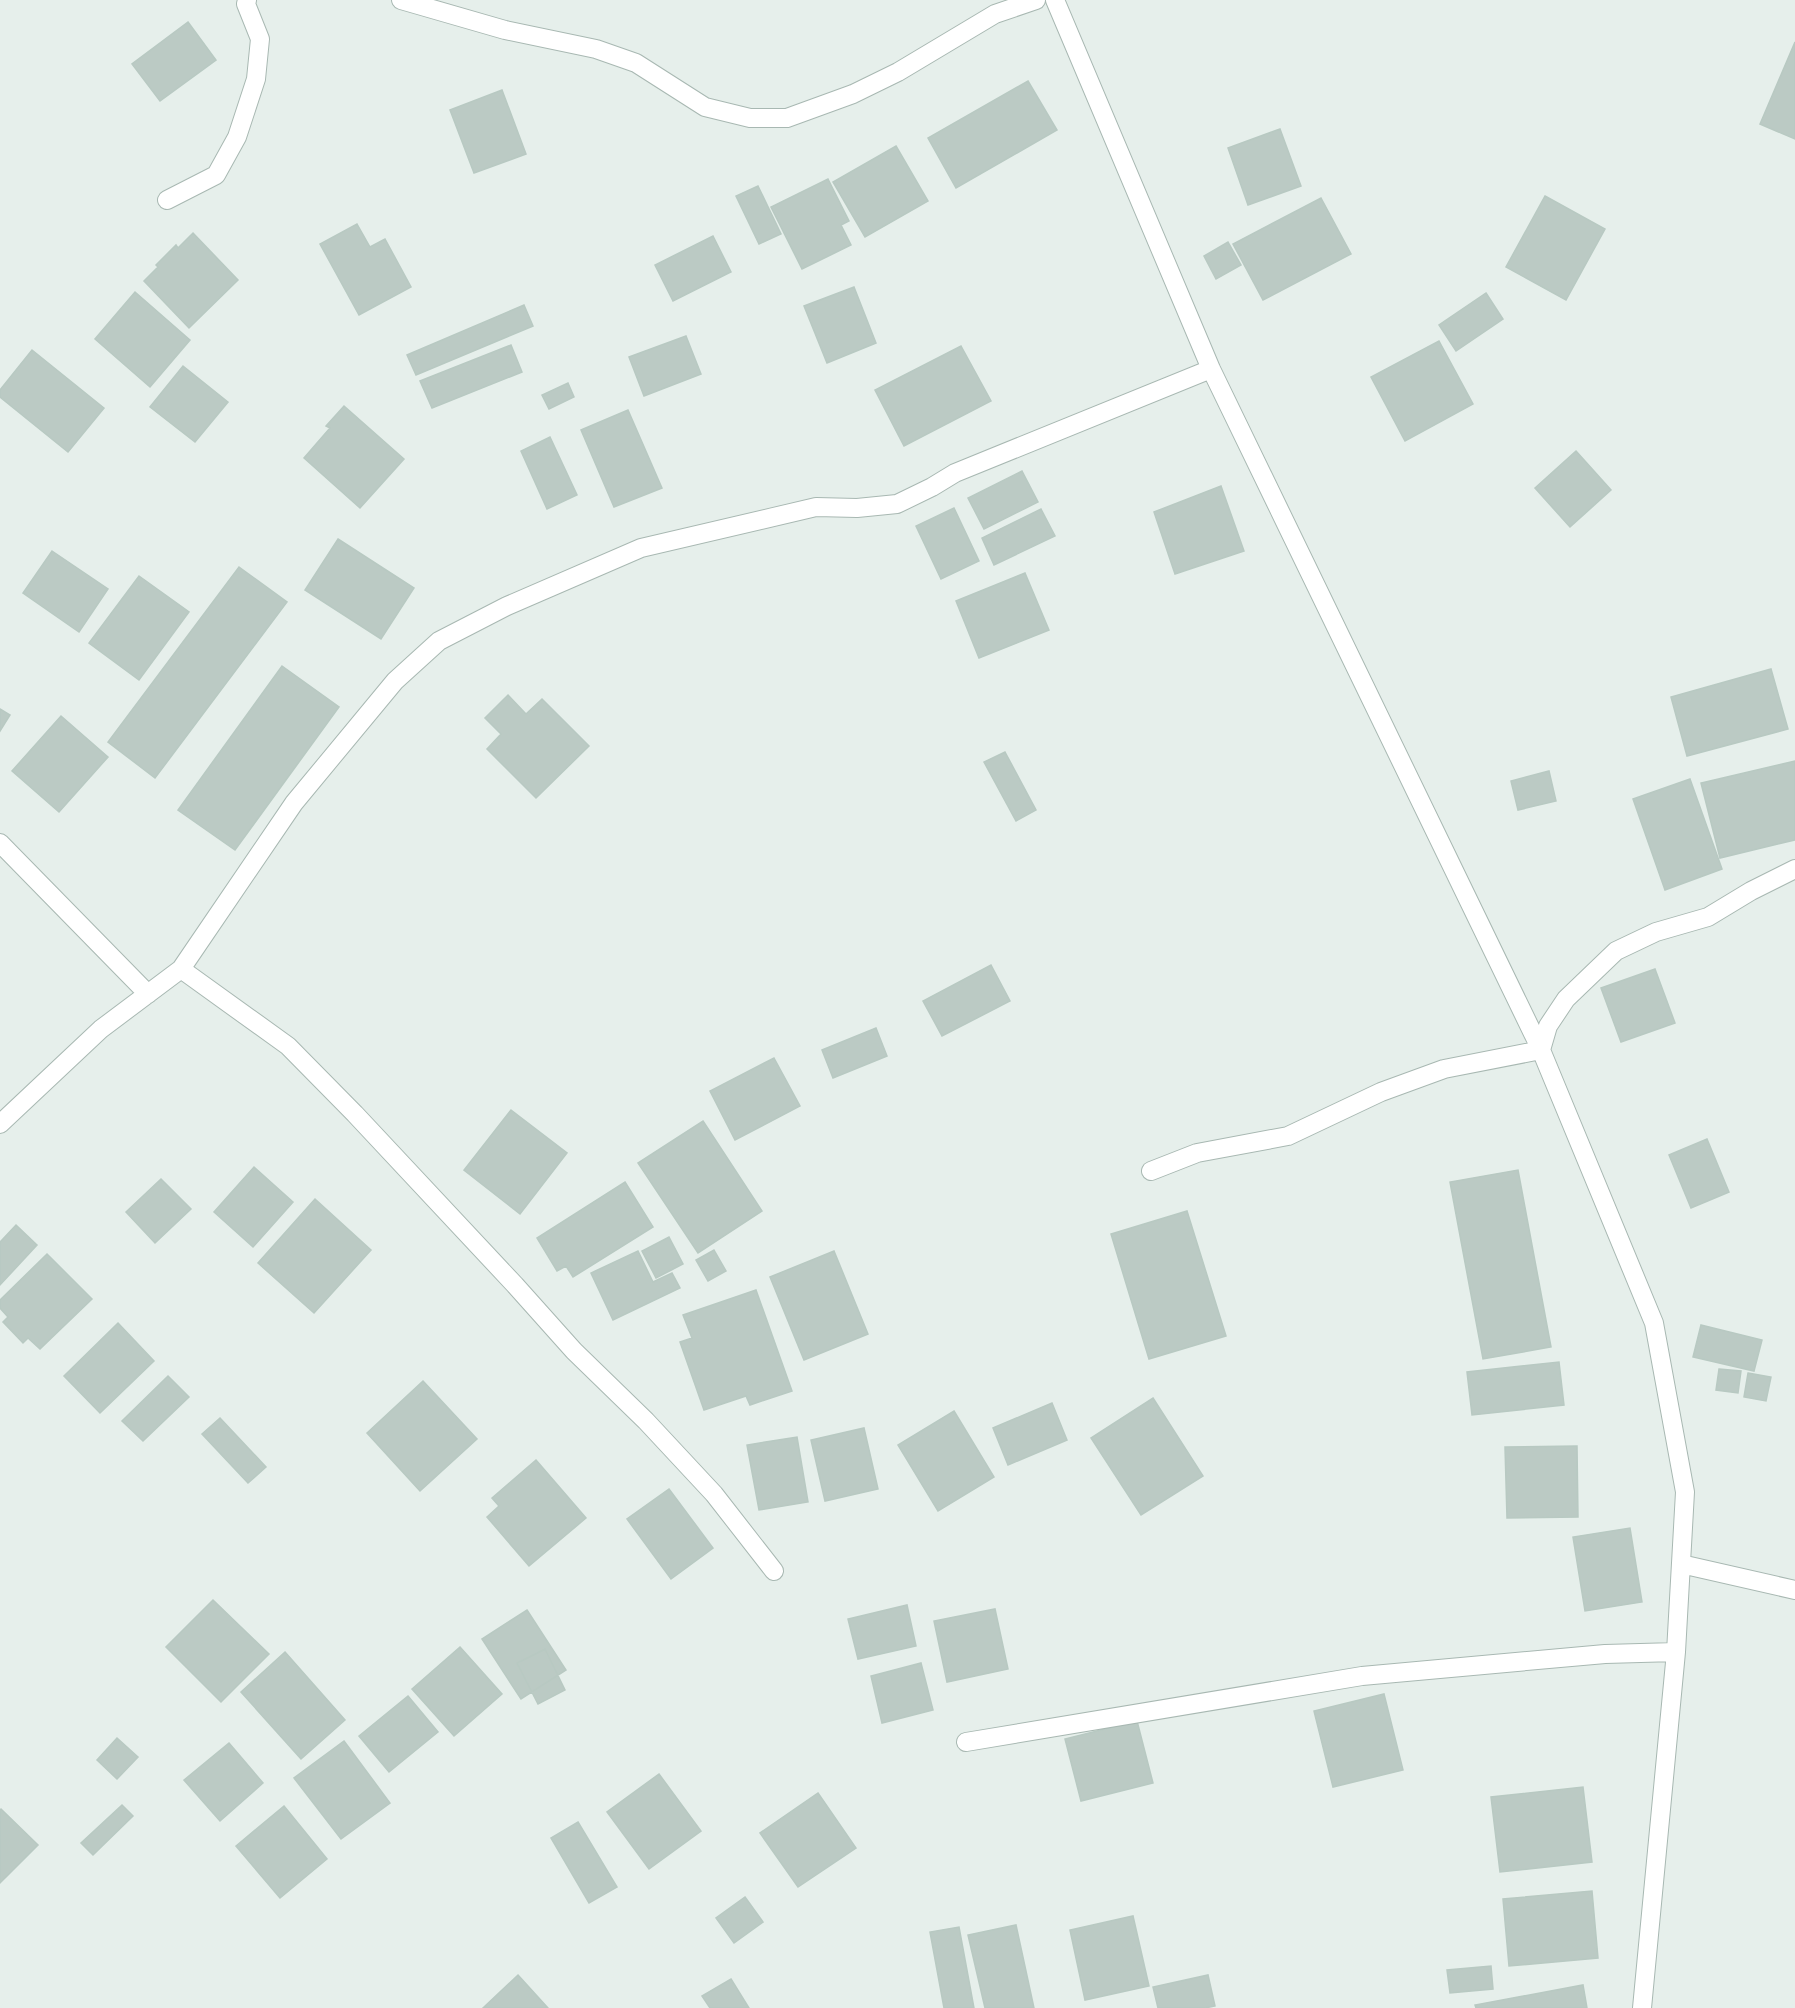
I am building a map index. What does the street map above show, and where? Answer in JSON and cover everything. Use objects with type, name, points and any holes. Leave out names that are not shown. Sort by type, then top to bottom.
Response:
[{"type":"street","points":[[166,200],[216,175],[237,137],[256,79],[260,39],[246,4],[247,0]]},
{"type":"street","points":[[401,0],[505,30],[596,49],[636,63],[705,107],[750,118],[787,118],[853,94],[898,72],[994,14],[1036,0]]},
{"type":"street","points":[[1055,0],[1211,369],[1541,1050],[1653,1323],[1685,1492],[1676,1652],[1642,2008]]},
{"type":"street","points":[[0,1124],[101,1029],[181,969],[294,803],[394,681],[438,641],[507,606],[641,548],[816,507],[857,508],[897,504],[955,473],[1211,369]]},
{"type":"street","points":[[0,843],[148,994]]},
{"type":"street","points":[[1541,1050],[1548,1026],[1566,999],[1616,951],[1656,932],[1708,917],[1751,891],[1795,869]]},
{"type":"street","points":[[181,969],[288,1046],[355,1114],[515,1285],[574,1352],[646,1421],[714,1494],[774,1571]]},
{"type":"street","points":[[1151,1171],[1197,1153],[1288,1136],[1381,1092],[1444,1069],[1541,1050]]},
{"type":"street","points":[[1681,1564],[1795,1590]]},
{"type":"street","points":[[966,1743],[1362,1676],[1605,1654],[1676,1652]]},
{"type":"building","points":[[188,22],[216,60],[160,101],[132,64]]},
{"type":"building","points":[[1795,42],[1795,139],[1760,124]]},
{"type":"building","points":[[1028,81],[1057,130],[956,188],[928,138]]},
{"type":"building","points":[[502,90],[526,154],[474,173],[450,110]]},
{"type":"building","points":[[1280,129],[1301,186],[1248,205],[1228,148]]},
{"type":"building","points":[[896,146],[928,201],[865,237],[833,182]]},
{"type":"building","points":[[828,179],[849,221],[841,225],[851,245],[802,269],[771,207]]},
{"type":"building","points":[[758,186],[781,234],[759,244],[736,196]]},
{"type":"building","points":[[1545,196],[1605,229],[1566,300],[1506,267]]},
{"type":"building","points":[[1321,198],[1351,254],[1263,300],[1233,244]]},
{"type":"building","points":[[357,224],[370,247],[385,239],[411,287],[359,315],[320,244]]},
{"type":"building","points":[[193,233],[238,280],[189,328],[144,281],[176,245],[178,248]]},
{"type":"building","points":[[713,236],[731,272],[673,301],[655,265]]},
{"type":"building","points":[[1228,242],[1241,265],[1216,279],[1204,256]]},
{"type":"building","points":[[854,287],[876,343],[827,363],[804,306]]},
{"type":"building","points":[[135,292],[190,340],[150,387],[95,339]]},
{"type":"building","points":[[1486,293],[1503,319],[1456,351],[1439,325]]},
{"type":"building","points":[[524,305],[533,326],[416,375],[407,355]]},
{"type":"building","points":[[686,336],[701,374],[644,396],[629,357]]},
{"type":"building","points":[[1439,341],[1473,404],[1405,441],[1371,377]]},
{"type":"building","points":[[511,345],[522,372],[432,408],[420,381]]},
{"type":"building","points":[[961,346],[991,401],[904,446],[875,390]]},
{"type":"building","points":[[32,350],[104,408],[68,452],[0,397],[0,390]]},
{"type":"building","points":[[183,366],[228,402],[195,442],[150,407]]},
{"type":"building","points":[[568,383],[574,397],[549,409],[542,395]]},
{"type":"building","points":[[344,406],[404,459],[360,508],[304,458],[330,428],[326,426]]},
{"type":"building","points":[[628,410],[662,488],[614,507],[581,430]]},
{"type":"building","points":[[550,437],[577,495],[547,509],[521,451]]},
{"type":"building","points":[[1576,451],[1611,490],[1570,527],[1535,488]]},
{"type":"building","points":[[1022,471],[1038,502],[984,529],[968,498]]},
{"type":"building","points":[[1221,486],[1244,551],[1175,574],[1154,512]]},
{"type":"building","points":[[954,508],[979,561],[941,579],[916,526]]},
{"type":"building","points":[[1041,509],[1055,536],[994,565],[982,538]]},
{"type":"building","points":[[338,539],[414,588],[381,639],[305,590]]},
{"type":"building","points":[[52,551],[108,589],[79,632],[23,593]]},
{"type":"building","points":[[239,567],[287,602],[155,778],[108,742]]},
{"type":"building","points":[[1025,573],[1049,630],[979,658],[956,601]]},
{"type":"building","points":[[139,576],[189,612],[139,680],[89,643]]},
{"type":"building","points":[[282,666],[339,707],[235,850],[178,810]]},
{"type":"building","points":[[1771,669],[1788,729],[1687,756],[1671,697]]},
{"type":"building","points":[[508,695],[526,714],[542,699],[589,746],[536,798],[487,749],[501,734],[485,718]]},
{"type":"building","points":[[0,709],[10,715],[0,731]]},
{"type":"building","points":[[61,716],[108,757],[59,812],[12,771]]},
{"type":"building","points":[[1005,752],[1036,810],[1016,821],[984,762]]},
{"type":"building","points":[[1795,761],[1795,840],[1720,858],[1701,783]]},
{"type":"building","points":[[1549,771],[1556,801],[1518,810],[1511,781]]},
{"type":"building","points":[[1690,779],[1722,869],[1665,890],[1633,799]]},
{"type":"building","points":[[991,965],[1010,1001],[942,1036],[923,1001]]},
{"type":"building","points":[[1655,969],[1675,1023],[1621,1042],[1601,988]]},
{"type":"building","points":[[876,1028],[887,1056],[833,1078],[822,1050]]},
{"type":"building","points":[[774,1058],[800,1106],[735,1140],[710,1091]]},
{"type":"building","points":[[511,1110],[567,1153],[520,1214],[464,1170]]},
{"type":"building","points":[[703,1121],[762,1211],[698,1253],[638,1163]]},
{"type":"building","points":[[1707,1139],[1729,1192],[1691,1208],[1669,1155]]},
{"type":"building","points":[[254,1167],[293,1202],[253,1247],[214,1212]]},
{"type":"building","points":[[1518,1170],[1551,1347],[1483,1359],[1450,1182]]},
{"type":"building","points":[[161,1179],[191,1209],[155,1243],[126,1212]]},
{"type":"building","points":[[625,1182],[653,1227],[573,1277],[566,1266],[557,1271],[537,1238]]},
{"type":"building","points":[[315,1199],[371,1250],[314,1313],[258,1263]]},
{"type":"building","points":[[1187,1211],[1226,1336],[1149,1359],[1111,1234]]},
{"type":"building","points":[[16,1225],[37,1245],[0,1285],[0,1242]]},
{"type":"building","points":[[669,1237],[683,1264],[656,1278],[642,1251]]},
{"type":"building","points":[[714,1250],[726,1271],[708,1281],[696,1260]]},
{"type":"building","points":[[638,1251],[653,1282],[672,1273],[680,1288],[613,1320],[591,1273]]},
{"type":"building","points":[[834,1251],[868,1334],[804,1360],[770,1277]]},
{"type":"building","points":[[47,1254],[92,1299],[40,1349],[28,1338],[23,1343],[3,1322],[8,1317],[0,1308],[0,1300]]},
{"type":"building","points":[[756,1290],[792,1391],[750,1405],[746,1396],[704,1410],[680,1342],[692,1338],[683,1315]]},
{"type":"building","points":[[118,1323],[154,1361],[100,1413],[64,1376]]},
{"type":"building","points":[[1701,1325],[1762,1340],[1754,1371],[1693,1357]]},
{"type":"building","points":[[1559,1362],[1564,1405],[1472,1415],[1467,1372]]},
{"type":"building","points":[[1719,1369],[1741,1371],[1738,1393],[1716,1390]]},
{"type":"building","points":[[1748,1373],[1771,1377],[1766,1401],[1744,1397]]},
{"type":"building","points":[[168,1376],[189,1397],[143,1441],[122,1421]]},
{"type":"building","points":[[423,1381],[477,1439],[420,1491],[367,1433]]},
{"type":"building","points":[[1153,1398],[1203,1476],[1141,1515],[1091,1438]]},
{"type":"building","points":[[1052,1403],[1067,1440],[1008,1465],[993,1428]]},
{"type":"building","points":[[954,1411],[994,1477],[938,1511],[898,1445]]},
{"type":"building","points":[[220,1418],[266,1467],[248,1483],[202,1434]]},
{"type":"building","points":[[864,1428],[878,1489],[825,1501],[811,1440]]},
{"type":"building","points":[[797,1437],[808,1502],[759,1510],[747,1445]]},
{"type":"building","points":[[1577,1446],[1578,1517],[1507,1518],[1505,1447]]},
{"type":"building","points":[[536,1460],[586,1518],[529,1566],[487,1517],[499,1506],[492,1498]]},
{"type":"building","points":[[669,1489],[713,1548],[671,1579],[627,1519]]},
{"type":"building","points":[[1630,1528],[1642,1602],[1585,1611],[1573,1537]]},
{"type":"building","points":[[213,1600],[269,1654],[221,1702],[166,1647]]},
{"type":"building","points":[[907,1605],[916,1646],[858,1659],[848,1619]]},
{"type":"building","points":[[995,1609],[1008,1669],[947,1682],[934,1621]]},
{"type":"building","points":[[527,1610],[566,1670],[521,1699],[482,1639]]},
{"type":"building","points":[[460,1647],[502,1694],[454,1736],[412,1689]]},
{"type":"building","points":[[545,1649],[565,1690],[538,1704],[517,1663]]},
{"type":"building","points":[[285,1652],[345,1720],[301,1759],[241,1692]]},
{"type":"building","points":[[921,1663],[933,1710],[882,1723],[871,1676]]},
{"type":"building","points":[[1384,1694],[1403,1770],[1333,1787],[1314,1711]]},
{"type":"building","points":[[408,1696],[438,1732],[389,1772],[359,1736]]},
{"type":"building","points":[[1137,1721],[1153,1783],[1081,1801],[1065,1739]]},
{"type":"building","points":[[117,1738],[138,1757],[117,1779],[97,1760]]},
{"type":"building","points":[[344,1741],[390,1803],[341,1839],[294,1778]]},
{"type":"building","points":[[229,1743],[263,1783],[220,1821],[184,1780]]},
{"type":"building","points":[[659,1774],[701,1831],[649,1869],[607,1812]]},
{"type":"building","points":[[1583,1787],[1592,1862],[1500,1872],[1491,1797]]},
{"type":"building","points":[[818,1793],[856,1848],[798,1887],[760,1833]]},
{"type":"building","points":[[122,1805],[133,1816],[93,1855],[81,1843]]},
{"type":"building","points":[[284,1806],[327,1859],[280,1898],[236,1846]]},
{"type":"building","points":[[0,1810],[38,1845],[0,1883]]},
{"type":"building","points":[[578,1822],[617,1887],[589,1903],[551,1838]]},
{"type":"building","points":[[1592,1891],[1598,1958],[1509,1966],[1503,1899]]},
{"type":"building","points":[[745,1897],[763,1922],[734,1943],[716,1918]]},
{"type":"building","points":[[1133,1916],[1149,1986],[1085,2000],[1070,1930]]},
{"type":"building","points":[[1016,1925],[1034,2008],[985,2008],[968,1935]]},
{"type":"building","points":[[959,1927],[974,2008],[944,2008],[930,1932]]},
{"type":"building","points":[[1491,1966],[1493,1989],[1450,1993],[1447,1970]]},
{"type":"building","points":[[518,1975],[548,2008],[483,2008]]},
{"type":"building","points":[[1208,1975],[1215,2006],[1158,2008],[1153,1987]]},
{"type":"building","points":[[731,1979],[749,2008],[710,2008],[702,1996]]},
{"type":"building","points":[[1583,1985],[1587,2008],[1476,2008],[1475,2005]]}]
